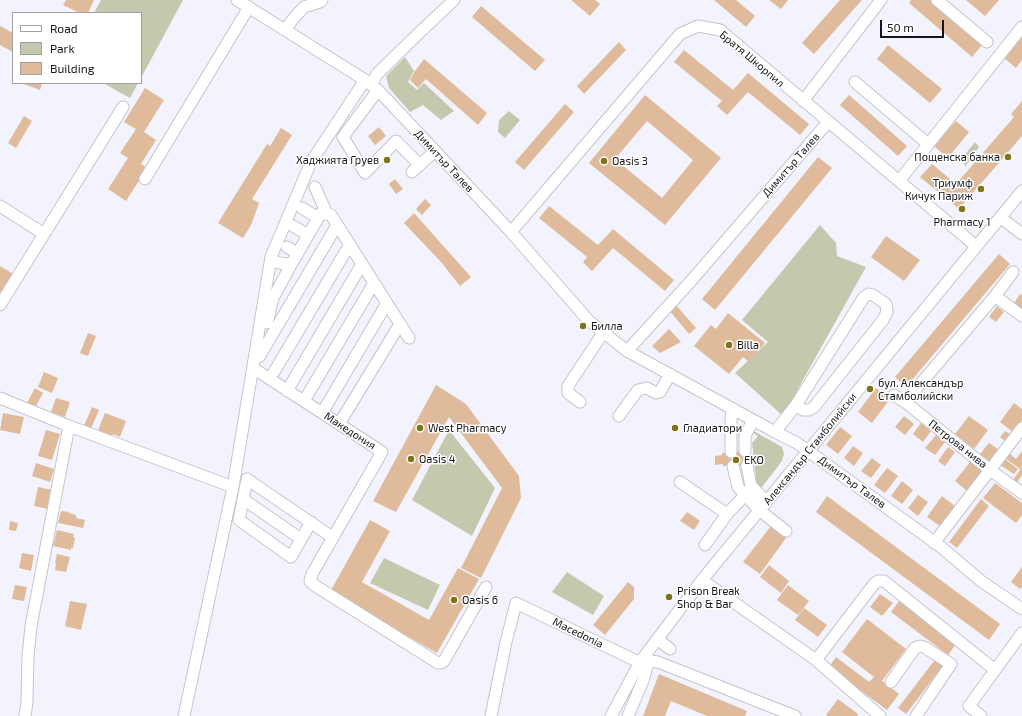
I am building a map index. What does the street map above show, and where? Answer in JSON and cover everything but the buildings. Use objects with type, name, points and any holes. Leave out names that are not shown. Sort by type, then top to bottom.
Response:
[{"type":"street","points":[[285,30],[304,7],[322,0]]},
{"type":"street","points":[[435,151],[416,169],[396,141],[366,173],[343,137],[377,74],[454,0]]},
{"type":"street","points":[[803,101],[881,0]]},
{"type":"street","points":[[938,0],[987,42]]},
{"type":"street","points":[[145,179],[243,3]]},
{"type":"street","name":"Димитър Талев","points":[[243,3],[371,85],[511,232],[588,321],[627,351],[808,450],[934,543],[981,581],[1022,609]]},
{"type":"street","name":"Братя Шкорпил","points":[[511,232],[680,34],[698,26],[720,30],[976,246]]},
{"type":"street","points":[[899,181],[1022,27]]},
{"type":"street","points":[[855,82],[928,144]]},
{"type":"street","points":[[184,716],[233,487],[271,261],[311,162],[371,85]]},
{"type":"street","points":[[0,305],[123,106]]},
{"type":"street","name":"Димитър Талев","points":[[627,351],[691,281],[828,122]]},
{"type":"street","points":[[315,187],[323,216]]},
{"type":"street","name":"Александър Стамболийски","points":[[611,716],[644,664],[657,639],[702,580],[1022,191]]},
{"type":"street","points":[[0,206],[44,234]]},
{"type":"street","points":[[302,208],[323,216],[331,215],[409,338]]},
{"type":"street","points":[[323,216],[308,235],[273,298],[259,357],[337,225]]},
{"type":"street","points":[[1000,217],[1022,234]]},
{"type":"street","points":[[293,226],[308,235]]},
{"type":"street","points":[[274,372],[350,244]]},
{"type":"street","points":[[287,247],[298,253]]},
{"type":"street","points":[[271,261],[285,264],[292,263]]},
{"type":"street","points":[[287,390],[362,264]]},
{"type":"street","points":[[906,402],[995,296],[1013,272]]},
{"type":"street","points":[[304,401],[374,283]]},
{"type":"street","points":[[775,432],[796,405],[864,297],[868,294],[873,294],[886,304],[887,312],[883,320],[814,407],[809,410],[803,410],[796,405]]},
{"type":"street","points":[[995,296],[1022,316]]},
{"type":"street","points":[[322,413],[387,303]]},
{"type":"street","points":[[339,424],[400,324]]},
{"type":"street","points":[[580,402],[568,393],[568,386],[603,332]]},
{"type":"street","name":"Македония","points":[[253,368],[382,452],[312,574],[310,581],[314,585],[441,664],[486,588]]},
{"type":"street","points":[[619,416],[638,390],[647,388],[656,393],[660,392],[670,374]]},
{"type":"street","name":"Петрова нива","points":[[894,396],[906,402],[990,470],[1022,493]]},
{"type":"street","points":[[0,398],[69,426],[233,487]]},
{"type":"street","points":[[732,409],[732,452]]},
{"type":"street","points":[[745,451],[745,436],[753,420]]},
{"type":"street","points":[[25,716],[31,626],[69,426]]},
{"type":"street","points":[[934,543],[1022,428]]},
{"type":"street","points":[[705,545],[727,514],[748,491],[747,465]]},
{"type":"street","points":[[733,466],[736,484],[748,491],[786,531]]},
{"type":"street","points":[[311,522],[291,557],[239,520],[247,479],[311,522],[332,537]]},
{"type":"street","points":[[680,482],[727,514]]},
{"type":"street","points":[[243,499],[301,539]]},
{"type":"street","points":[[702,580],[816,660],[880,716]]},
{"type":"street","points":[[816,660],[874,584],[878,581],[884,581],[995,670]]},
{"type":"street","name":"Macedonia","points":[[491,716],[506,642],[516,603],[644,664]]},
{"type":"street","points":[[981,716],[970,706],[1022,633]]},
{"type":"street","points":[[657,639],[670,649]]},
{"type":"street","points":[[891,682],[914,648],[920,646],[924,646],[951,664],[916,716]]},
{"type":"street","points":[[628,716],[644,678],[644,664],[651,661],[658,662],[795,716]]},
{"type":"green space","points":[[101,0],[183,0],[142,76],[142,12],[95,12]]},
{"type":"green space","points":[[405,57],[414,71],[408,82],[417,90],[424,83],[454,111],[441,120],[423,105],[410,112],[389,88],[386,76]]},
{"type":"green space","points":[[105,84],[137,84],[130,98]]},
{"type":"green space","points":[[509,111],[520,120],[505,138],[498,132],[499,120]]},
{"type":"green space","points":[[975,142],[979,147],[965,167],[963,157]]},
{"type":"green space","points":[[820,225],[836,243],[837,256],[866,267],[783,416],[735,373],[768,342],[742,320]]},
{"type":"green space","points":[[750,429],[782,447],[784,454],[782,461],[762,487],[754,487],[752,483],[756,477],[752,443],[758,436],[748,430]]},
{"type":"green space","points":[[449,430],[495,488],[472,536],[412,500]]},
{"type":"green space","points":[[384,558],[440,585],[428,610],[370,583]]},
{"type":"green space","points":[[567,572],[604,596],[593,615],[552,592]]},
{"type":"place","name":"Пощенска банка","points":[[1008,157]]},
{"type":"place","name":"Хаджията Груев","points":[[387,160]]},
{"type":"place","name":"Oasis 3","points":[[604,161]]},
{"type":"place","name":"Триумф Кичук Париж","points":[[981,189]]},
{"type":"place","name":"Pharmacy 1","points":[[962,209]]},
{"type":"place","name":"Билла","points":[[583,326]]},
{"type":"place","name":"Billa","points":[[729,345]]},
{"type":"place","name":"бул. Александър Стамболийски","points":[[870,389]]},
{"type":"place","name":"West Pharmacy","points":[[420,428]]},
{"type":"place","name":"Гладиатори","points":[[675,428]]},
{"type":"place","name":"Oasis 4","points":[[411,459]]},
{"type":"place","name":"EKO","points":[[736,460]]},
{"type":"place","name":"Prison Break Shop & Bar","points":[[669,597]]},
{"type":"place","name":"Oasis 6","points":[[454,600]]}]
